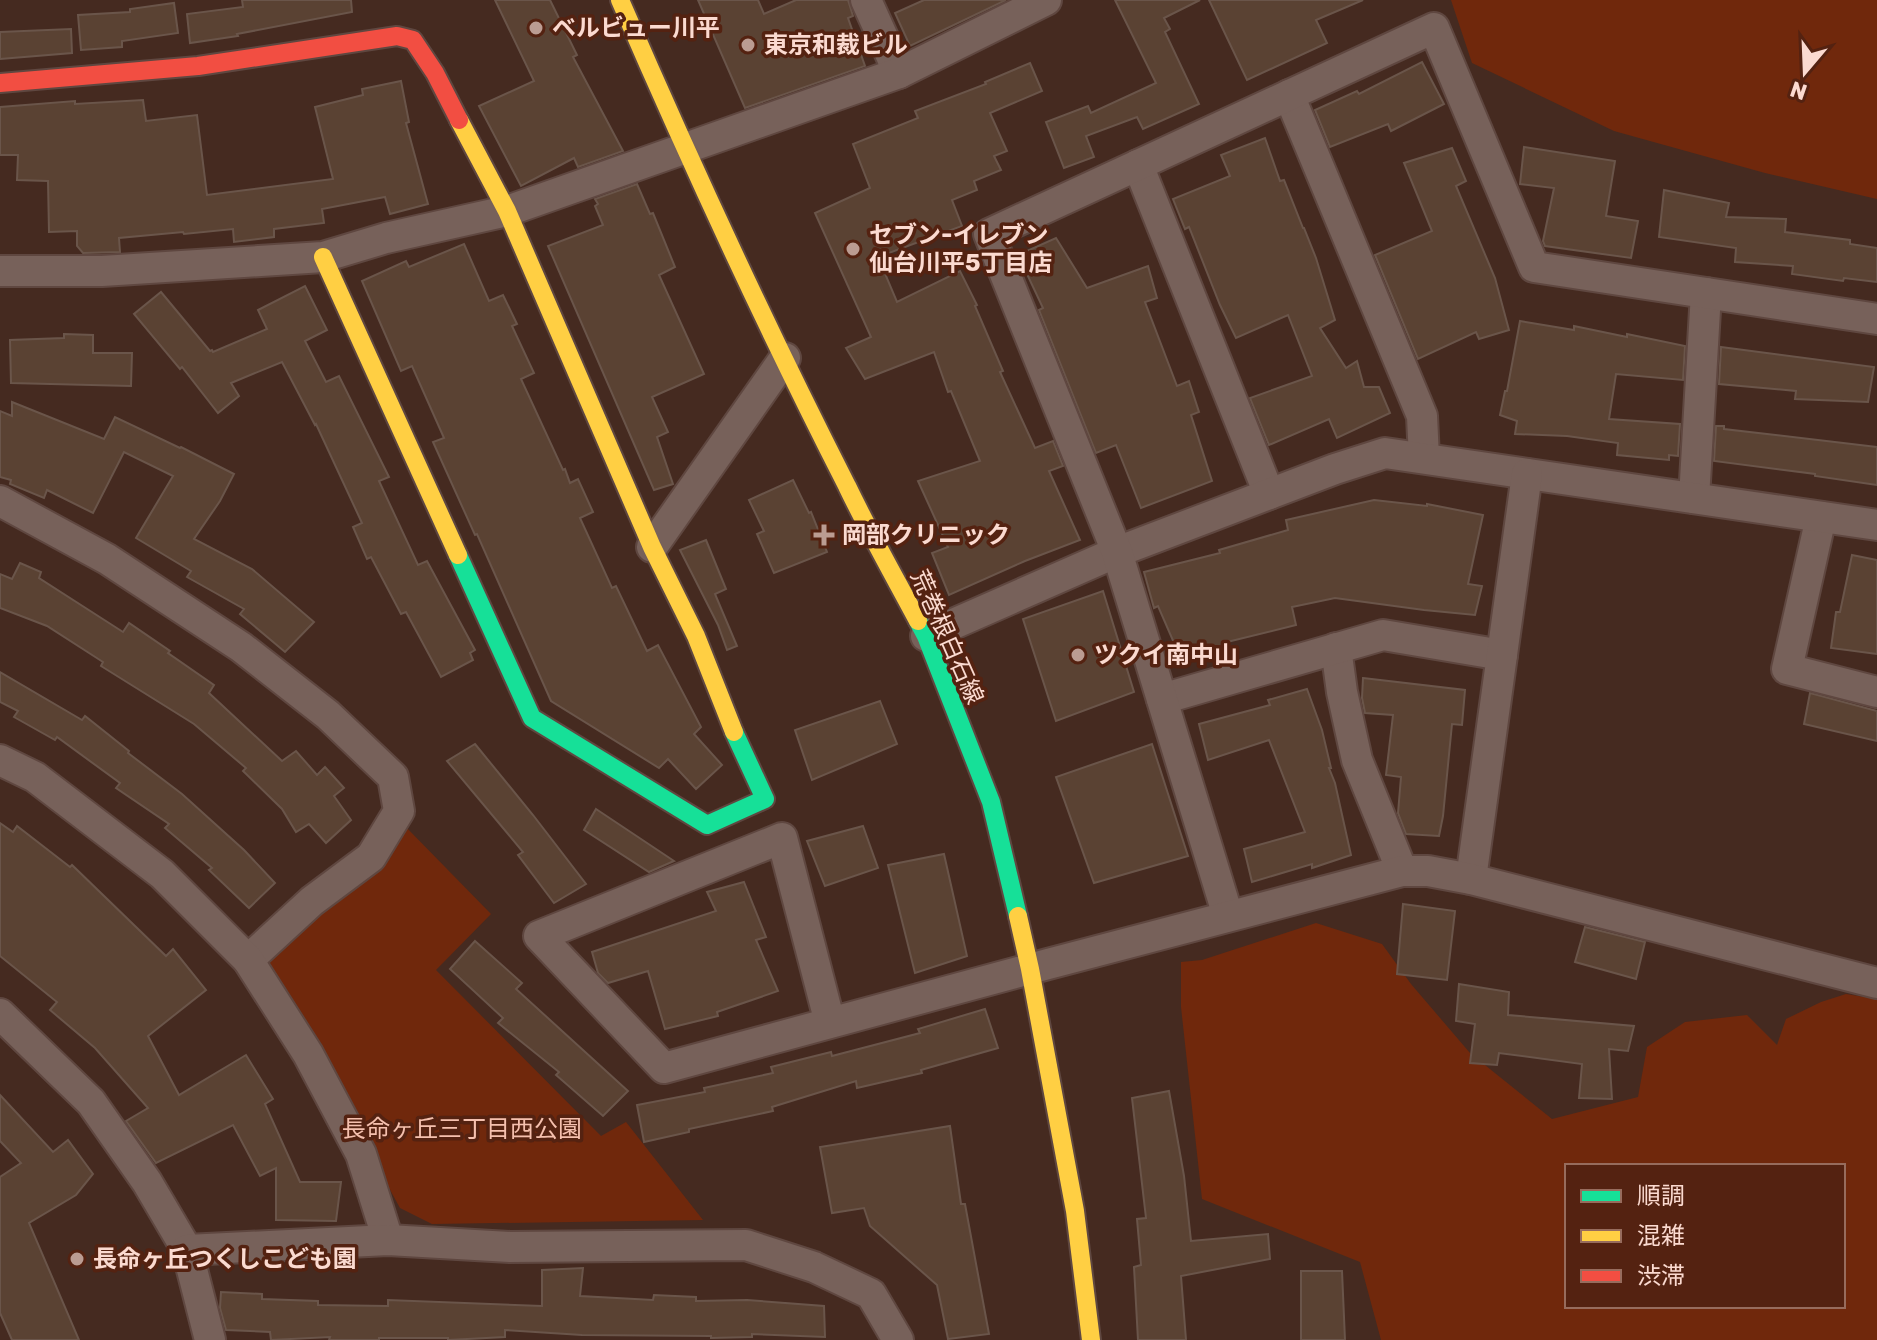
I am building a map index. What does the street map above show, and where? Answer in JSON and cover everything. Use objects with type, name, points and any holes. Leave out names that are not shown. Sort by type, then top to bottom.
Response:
[{"type":"street","name":"荒巻根白石線","points":[[620,0],[685,149],[847,487],[926,636],[991,802],[1030,969],[1075,1211],[1091,1340]]},
{"type":"street","points":[[866,0],[899,73]]},
{"type":"street","points":[[0,271],[102,271],[323,257],[386,238],[507,211],[899,73],[1046,0]]},
{"type":"street","points":[[1228,916],[1117,552],[989,234],[1434,28],[1534,267],[1877,319]]},
{"type":"street","points":[[0,83],[198,66],[397,36],[413,40],[435,73],[507,211],[765,799],[707,825],[532,718],[323,257]]},
{"type":"street","points":[[1289,95],[1422,416],[1424,458]]},
{"type":"street","points":[[1138,165],[1269,494]]},
{"type":"street","points":[[1694,498],[1706,293]]},
{"type":"street","points":[[652,547],[785,358]]},
{"type":"street","points":[[926,636],[1117,552],[1385,453],[1877,525]]},
{"type":"street","points":[[1471,879],[1527,474]]},
{"type":"street","points":[[0,501],[107,559],[241,647],[328,715],[393,777],[399,811],[371,857],[312,901],[248,960]]},
{"type":"street","points":[[1821,517],[1787,669],[1877,692]]},
{"type":"street","points":[[1162,699],[1383,635],[1502,655]]},
{"type":"street","points":[[1336,648],[1357,760],[1402,871]]},
{"type":"street","points":[[0,760],[35,777],[162,874],[248,960],[308,1054],[361,1154],[388,1240]]},
{"type":"street","points":[[830,1023],[782,838],[539,936],[664,1068],[1402,871],[1428,871],[1471,879],[1877,983]]},
{"type":"street","points":[[0,1014],[91,1102],[147,1182],[187,1250],[210,1340]]},
{"type":"street","points":[[187,1250],[388,1240],[510,1247],[746,1245],[814,1267],[871,1294],[898,1340]]},
{"type":"green space","points":[[1451,0],[1877,0],[1877,199],[1765,173],[1614,131],[1472,63]]},
{"type":"green space","name":"長命ヶ丘三丁目西公園","points":[[402,823],[491,914],[436,970],[601,1136],[626,1122],[703,1220],[432,1224],[400,1208],[265,962]]},
{"type":"green space","points":[[1316,923],[1382,944],[1411,984],[1470,1053],[1552,1119],[1638,1097],[1647,1047],[1685,1022],[1747,1015],[1777,1045],[1786,1019],[1821,1002],[1846,994],[1877,999],[1877,1340],[1381,1340],[1360,1262],[1202,1199],[1181,1007],[1181,962],[1202,960]]},
{"type":"building","points":[[242,0],[351,0],[352,12],[190,43],[187,14],[243,7]]},
{"type":"building","points":[[495,0],[550,0],[577,55],[573,57],[623,151],[578,167],[574,158],[521,186],[479,106],[534,81]]},
{"type":"building","points":[[698,0],[758,0],[764,14],[796,0],[848,0],[853,16],[848,18],[865,66],[745,108]]},
{"type":"building","points":[[924,0],[1006,0],[910,46],[895,13]]},
{"type":"building","points":[[1115,0],[1200,0],[1164,18],[1170,29],[1165,32],[1199,104],[1143,129],[1137,117],[1086,136],[1094,157],[1064,168],[1046,122],[1088,106],[1091,113],[1156,83]]},
{"type":"building","points":[[1209,0],[1363,0],[1316,20],[1327,43],[1247,80]]},
{"type":"building","points":[[174,3],[178,33],[122,41],[122,47],[81,50],[78,15],[130,12],[130,9]]},
{"type":"building","points":[[71,29],[72,53],[0,59],[0,32]]},
{"type":"building","points":[[1422,62],[1444,104],[1391,131],[1388,124],[1330,147],[1315,110],[1357,91],[1359,94]]},
{"type":"building","points":[[1030,63],[1042,91],[990,113],[1007,151],[994,156],[1001,170],[974,181],[977,190],[952,200],[962,226],[878,257],[897,302],[960,271],[977,305],[1003,371],[1000,372],[1035,448],[1053,441],[1063,466],[1049,471],[1080,540],[949,595],[932,553],[948,547],[918,481],[980,461],[951,391],[948,392],[934,352],[865,379],[846,348],[871,337],[815,213],[870,188],[853,144],[918,118],[915,111],[986,84]]},
{"type":"building","points":[[401,81],[409,122],[406,123],[428,204],[390,214],[385,197],[322,209],[324,223],[274,229],[274,237],[234,242],[233,229],[183,232],[119,238],[120,252],[83,253],[77,246],[77,231],[49,232],[48,181],[17,180],[18,155],[0,155],[0,107],[143,100],[146,121],[197,115],[207,195],[333,179],[315,107],[363,95],[362,89]]},
{"type":"building","points":[[1265,138],[1280,181],[1284,180],[1316,258],[1335,320],[1320,328],[1346,368],[1357,361],[1364,387],[1379,387],[1390,413],[1337,438],[1329,419],[1269,445],[1250,398],[1312,376],[1288,315],[1236,338],[1189,227],[1185,229],[1173,199],[1230,176],[1221,155]]},
{"type":"building","points":[[1524,147],[1615,161],[1606,216],[1638,221],[1631,258],[1545,246],[1543,241],[1554,188],[1520,184]]},
{"type":"building","points":[[1452,148],[1466,181],[1456,186],[1495,278],[1509,330],[1479,339],[1476,332],[1418,359],[1375,255],[1432,231],[1404,163]]},
{"type":"building","points":[[637,184],[650,214],[653,213],[675,267],[659,275],[704,374],[652,397],[668,432],[657,437],[673,484],[654,490],[548,246],[603,225],[595,199]]},
{"type":"building","points":[[1664,190],[1729,203],[1726,217],[1786,219],[1785,232],[1850,240],[1850,244],[1877,248],[1877,282],[1792,274],[1793,266],[1735,262],[1736,248],[1659,237]]},
{"type":"building","points":[[1056,238],[1087,288],[1148,266],[1157,298],[1145,302],[1177,386],[1189,381],[1199,412],[1191,415],[1212,481],[1141,508],[1116,445],[1096,453],[1039,310],[1043,308],[1018,255]]},
{"type":"building","points":[[464,244],[489,301],[503,295],[517,324],[512,326],[534,373],[521,379],[570,483],[578,479],[593,512],[580,518],[612,588],[616,586],[647,651],[658,645],[701,727],[694,734],[722,765],[696,789],[668,759],[659,768],[551,701],[433,442],[444,438],[412,366],[401,371],[362,281],[406,261],[409,267]]},
{"type":"building","points":[[305,286],[327,330],[305,341],[326,382],[339,376],[389,477],[379,481],[418,565],[427,561],[475,650],[470,653],[473,660],[441,677],[406,612],[401,614],[371,557],[367,559],[353,527],[362,523],[316,424],[282,362],[231,383],[239,396],[218,413],[134,314],[161,292],[213,352],[267,329],[258,310]]},
{"type":"building","points":[[1520,321],[1574,330],[1574,326],[1627,337],[1627,334],[1685,346],[1683,380],[1616,374],[1609,419],[1680,424],[1678,456],[1669,455],[1669,460],[1617,455],[1618,443],[1567,436],[1515,434],[1517,421],[1500,415]]},
{"type":"building","points":[[64,334],[93,335],[93,353],[132,353],[131,386],[11,383],[10,340],[64,338]]},
{"type":"building","points":[[1721,347],[1874,367],[1868,402],[1795,399],[1796,391],[1719,384]]},
{"type":"building","points":[[12,402],[104,439],[115,417],[234,474],[194,539],[252,569],[314,622],[285,652],[240,614],[244,609],[187,577],[191,571],[136,538],[173,476],[124,452],[93,513],[47,490],[44,498],[0,477],[0,411],[12,416]]},
{"type":"building","points":[[1716,426],[1877,447],[1877,485],[1714,461]]},
{"type":"building","points":[[793,480],[811,512],[827,552],[774,573],[757,534],[764,531],[749,500]]},
{"type":"building","points":[[1374,500],[1427,504],[1483,515],[1468,584],[1482,586],[1475,615],[1335,598],[1292,607],[1296,625],[1227,642],[1228,646],[1181,659],[1158,606],[1154,608],[1144,572],[1220,553],[1219,550],[1288,530],[1286,520]]},
{"type":"building","points":[[706,540],[726,589],[715,594],[737,646],[727,650],[718,625],[680,550]]},
{"type":"building","points":[[1852,555],[1877,560],[1877,654],[1831,648],[1836,612],[1840,612]]},
{"type":"building","points":[[20,563],[41,572],[39,578],[123,632],[129,623],[170,651],[168,653],[214,685],[209,693],[282,761],[296,751],[317,775],[325,767],[344,788],[334,796],[351,820],[326,843],[309,824],[296,832],[282,809],[243,771],[246,768],[194,724],[101,666],[103,662],[47,626],[0,608],[0,574],[12,579]]},
{"type":"building","name":"ツクイ南中山","points":[[1103,591],[1134,692],[1056,721],[1023,619]]},
{"type":"building","points":[[0,672],[82,720],[85,716],[182,794],[244,850],[275,883],[249,908],[209,870],[212,868],[165,828],[169,824],[116,788],[120,783],[57,737],[55,740],[14,717],[18,711],[0,702]]},
{"type":"building","points":[[1363,678],[1465,690],[1462,725],[1452,724],[1439,836],[1406,834],[1398,813],[1401,777],[1386,775],[1393,715],[1365,713]]},
{"type":"building","points":[[1307,689],[1322,730],[1351,855],[1252,882],[1244,849],[1305,832],[1269,740],[1208,760],[1199,724],[1270,705],[1268,700]]},
{"type":"building","points":[[1810,693],[1877,711],[1877,741],[1804,724]]},
{"type":"building","points":[[880,701],[897,744],[812,780],[795,730]]},
{"type":"building","points":[[475,744],[586,884],[554,903],[518,855],[523,852],[447,761]]},
{"type":"building","points":[[1152,744],[1188,856],[1094,883],[1056,777]]},
{"type":"building","points":[[596,809],[674,861],[649,872],[584,830]]},
{"type":"building","points":[[0,823],[13,832],[17,826],[70,867],[72,865],[166,956],[173,949],[206,990],[148,1036],[179,1095],[246,1055],[273,1099],[265,1104],[300,1182],[341,1182],[336,1221],[276,1220],[276,1168],[260,1176],[233,1125],[156,1163],[126,1121],[148,1108],[95,1048],[50,1010],[57,1002],[0,956]]},
{"type":"building","points":[[863,826],[878,868],[825,886],[807,841]]},
{"type":"building","points":[[944,854],[967,956],[915,973],[888,865]]},
{"type":"building","points":[[744,882],[766,937],[756,940],[778,991],[717,1012],[718,1016],[665,1029],[648,971],[608,983],[598,973],[592,952],[716,911],[707,892]]},
{"type":"building","points":[[1403,904],[1455,911],[1447,980],[1397,974]]},
{"type":"building","points":[[1585,927],[1645,942],[1636,979],[1575,962]]},
{"type":"building","points":[[475,941],[522,983],[516,989],[628,1091],[603,1116],[556,1075],[559,1072],[498,1023],[503,1018],[450,969]]},
{"type":"building","points":[[1459,984],[1509,992],[1508,1015],[1634,1026],[1628,1051],[1609,1049],[1612,1099],[1579,1098],[1582,1064],[1499,1053],[1497,1065],[1470,1063],[1475,1024],[1456,1021]]},
{"type":"building","points":[[985,1009],[998,1048],[921,1070],[922,1073],[857,1088],[856,1081],[772,1107],[773,1111],[644,1142],[637,1105],[705,1092],[704,1088],[773,1073],[771,1067],[831,1052],[832,1056],[920,1033],[918,1029]]},
{"type":"building","points":[[1169,1091],[1184,1176],[1191,1241],[1268,1234],[1270,1259],[1181,1276],[1186,1340],[1138,1340],[1134,1267],[1141,1265],[1137,1219],[1146,1218],[1132,1098]]},
{"type":"building","points":[[0,1095],[53,1152],[68,1140],[93,1174],[76,1195],[29,1223],[79,1340],[12,1340],[0,1313],[0,1177],[21,1163],[0,1141]]},
{"type":"building","points":[[950,1126],[961,1204],[965,1204],[989,1334],[948,1339],[937,1285],[870,1226],[864,1208],[832,1213],[820,1147]]},
{"type":"building","points":[[583,1268],[580,1296],[653,1300],[654,1295],[696,1297],[696,1301],[747,1300],[824,1306],[825,1337],[752,1334],[752,1337],[711,1338],[505,1330],[505,1337],[448,1340],[329,1340],[330,1337],[271,1340],[270,1332],[226,1330],[220,1308],[221,1292],[262,1294],[262,1299],[318,1301],[318,1305],[388,1306],[388,1300],[542,1306],[542,1270]]},
{"type":"building","points":[[1301,1271],[1342,1271],[1345,1340],[1301,1340]]},
{"type":"traffic: fast","points":[[458,555],[532,718],[707,825],[765,799],[734,732]]},
{"type":"traffic: fast","points":[[918,621],[991,802],[1018,916]]},
{"type":"traffic: slow","points":[[620,0],[758,306],[855,503],[918,621]]},
{"type":"traffic: slow","points":[[459,120],[507,211],[652,547],[696,636],[734,732]]},
{"type":"traffic: slow","points":[[323,257],[458,555]]},
{"type":"traffic: slow","points":[[1018,916],[1075,1211],[1091,1340]]},
{"type":"traffic: jam","points":[[0,83],[198,66],[397,36],[413,40],[435,73],[459,120]]},
{"type":"place","name":"ベルビュー川平","points":[[536,28]]},
{"type":"place","name":"東京和裁ビル","points":[[748,45]]},
{"type":"place","name":"セブン-イレブン 仙台川平5丁目店","points":[[853,249]]},
{"type":"place","name":"岡部クリニック","points":[[824,535]]},
{"type":"place","name":"ツクイ南中山","points":[[1078,655]]},
{"type":"place","name":"長命ヶ丘つくしこども園","points":[[77,1259]]}]
